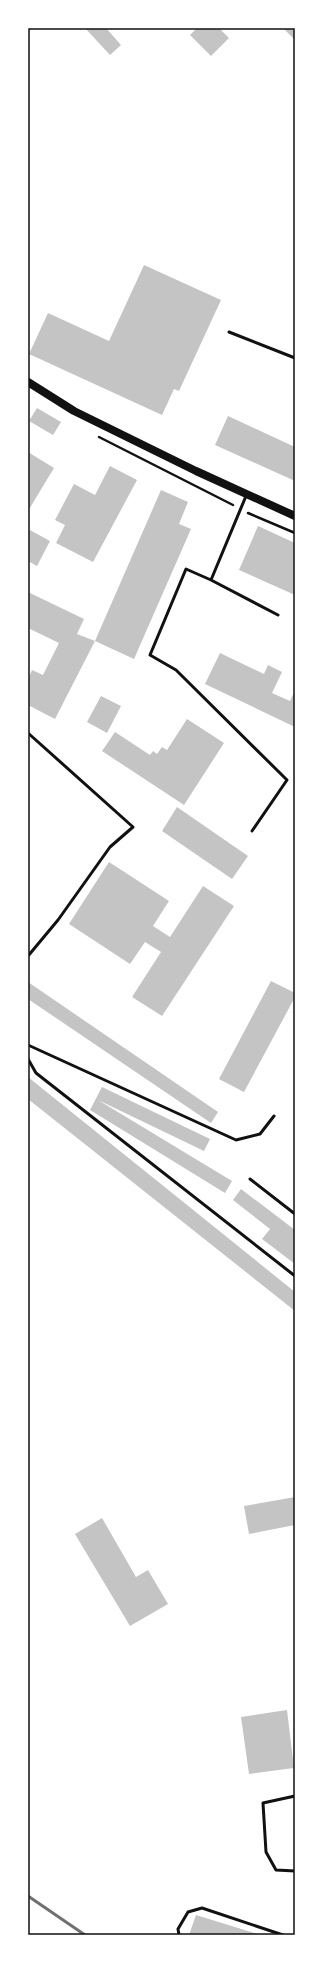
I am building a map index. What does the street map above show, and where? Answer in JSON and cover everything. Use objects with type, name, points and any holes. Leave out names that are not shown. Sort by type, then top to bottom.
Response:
[{"type":"main road","points":[[28,382],[74,411],[295,516]]},
{"type":"lane","points":[[229,332],[295,358]]},
{"type":"lane","points":[[211,580],[247,494]]},
{"type":"lane","points":[[252,831],[286,780],[176,670],[150,655],[186,569],[211,580],[278,615]]},
{"type":"lane","points":[[28,733],[133,827],[110,847],[58,920],[28,956]]},
{"type":"lane","points":[[28,1045],[236,1140],[260,1134],[274,1116]]},
{"type":"lane","points":[[28,1059],[36,1074],[295,1276]]},
{"type":"lane","points":[[250,1179],[295,1214]]},
{"type":"lane","points":[[295,1796],[263,1803],[266,1852],[276,1870],[295,1871]]},
{"type":"lane","points":[[179,1935],[178,1929],[188,1912],[202,1908],[283,1935]]},
{"type":"building","points":[[85,28],[106,28],[121,45],[110,55]]},
{"type":"building","points":[[195,28],[219,28],[229,38],[211,56],[190,35],[196,29]]},
{"type":"building","points":[[287,28],[295,28],[295,40],[285,30]]},
{"type":"building","points":[[144,265],[221,300],[179,391],[174,389],[162,415],[29,354],[48,313],[109,341]]},
{"type":"building","points":[[37,408],[61,422],[53,435],[29,421]]},
{"type":"building","points":[[228,416],[295,447],[295,481],[215,445]]},
{"type":"building","points":[[28,452],[54,468],[28,511]]},
{"type":"building","points":[[110,466],[137,480],[93,562],[56,543],[65,525],[55,520],[74,484],[95,495]]},
{"type":"building","points":[[161,490],[188,502],[179,524],[191,529],[134,659],[95,641]]},
{"type":"building","points":[[258,526],[295,543],[295,595],[239,570]]},
{"type":"building","points":[[28,529],[50,541],[37,566],[28,561]]},
{"type":"building","points":[[28,592],[84,619],[77,634],[95,641],[55,719],[28,705],[28,679],[32,670],[43,675],[59,643],[28,628]]},
{"type":"building","points":[[220,653],[264,674],[268,665],[282,672],[272,693],[290,701],[295,690],[295,727],[205,684]]},
{"type":"building","points":[[101,696],[121,706],[107,733],[87,722]]},
{"type":"building","points":[[187,719],[224,743],[184,805],[102,751],[115,732],[150,755],[153,751],[157,754],[162,747],[167,750]]},
{"type":"building","points":[[177,807],[248,856],[232,879],[162,831]]},
{"type":"building","points":[[109,862],[169,901],[153,926],[170,937],[203,886],[234,906],[162,1016],[132,997],[161,952],[145,942],[130,964],[69,924]]},
{"type":"building","points":[[271,981],[295,993],[295,997],[244,1092],[219,1079]]},
{"type":"building","points":[[28,982],[218,1112],[211,1123],[28,999]]},
{"type":"building","points":[[28,1077],[295,1292],[295,1311],[28,1099]]},
{"type":"building","points":[[102,1087],[210,1139],[204,1151],[98,1100],[232,1181],[225,1193],[90,1110]]},
{"type":"building","points":[[241,1189],[295,1230],[295,1264],[262,1239],[270,1229],[233,1200]]},
{"type":"building","points":[[295,1497],[295,1525],[249,1534],[244,1506]]},
{"type":"building","points":[[102,1518],[136,1577],[148,1570],[168,1604],[130,1626],[75,1534]]},
{"type":"building","points":[[287,1710],[294,1768],[249,1774],[241,1717]]},
{"type":"building","points":[[196,1915],[261,1935],[189,1935]]},
{"type":"railway","points":[[28,1896],[85,1935]]}]
